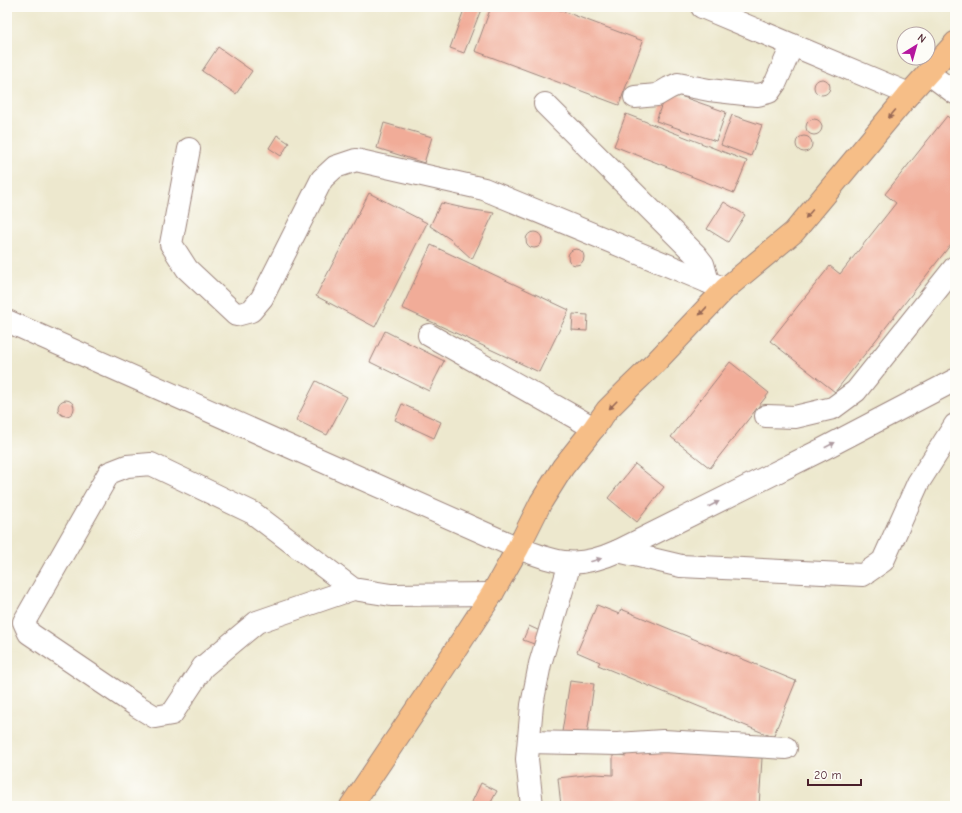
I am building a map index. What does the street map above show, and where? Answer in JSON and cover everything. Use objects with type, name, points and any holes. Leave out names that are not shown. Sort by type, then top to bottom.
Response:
[{"type":"main road","points":[[351,806],[492,594],[518,548],[541,502],[563,467],[607,410],[652,365],[716,285],[794,232],[909,94],[955,43]]},
{"type":"street","points":[[702,7],[909,94]]},
{"type":"street","points":[[635,97],[657,95],[678,84],[709,90],[744,94],[758,95],[769,92],[776,82],[792,45]]},
{"type":"street","points":[[928,73],[955,93]]},
{"type":"street","points":[[545,104],[696,256],[703,264],[716,285]]},
{"type":"street","points":[[189,149],[171,244],[187,269],[236,314],[251,311],[262,298],[322,179],[335,167],[356,160],[484,189],[716,285]]},
{"type":"street","points":[[766,416],[795,417],[833,408],[856,392],[955,267]]},
{"type":"street","points":[[7,321],[518,548],[542,557],[570,563],[590,562],[618,552],[955,380]]},
{"type":"street","points":[[429,336],[594,428]]},
{"type":"street","points":[[618,552],[681,566],[863,575],[883,561],[918,484],[955,425]]},
{"type":"street","points":[[352,589],[253,513],[151,464],[127,466],[109,472],[24,622],[29,633],[137,706],[156,717],[172,714],[203,667],[257,622],[352,589],[391,595],[492,594]]},
{"type":"street","points":[[532,806],[528,759],[532,705],[540,664],[570,563]]},
{"type":"street","points":[[529,742],[617,744],[663,741],[786,748]]},
{"type":"building","points":[[465,7],[482,7],[464,53],[450,48]]},
{"type":"building","points":[[491,7],[552,7],[643,41],[619,105],[475,51]]},
{"type":"building","points":[[218,47],[252,71],[236,94],[202,71]]},
{"type":"building","points":[[822,79],[829,84],[830,87],[825,94],[822,95],[815,90],[814,87],[819,80]]},
{"type":"building","points":[[666,91],[726,112],[716,141],[656,121]]},
{"type":"building","points":[[626,114],[747,161],[734,193],[614,146]]},
{"type":"building","points":[[732,115],[762,125],[751,156],[721,145]]},
{"type":"building","points":[[947,116],[955,123],[955,239],[835,392],[770,341],[830,266],[840,274],[896,203],[885,194]]},
{"type":"building","points":[[814,119],[821,124],[822,127],[817,134],[814,135],[807,130],[806,127],[811,120]]},
{"type":"building","points":[[384,123],[432,137],[424,163],[377,148]]},
{"type":"building","points":[[277,135],[289,143],[281,156],[269,148]]},
{"type":"building","points":[[804,136],[811,141],[812,144],[807,151],[804,152],[797,147],[796,144],[801,137]]},
{"type":"building","points":[[369,193],[427,223],[375,327],[316,296]]},
{"type":"building","points":[[724,202],[745,215],[728,242],[707,229]]},
{"type":"building","points":[[441,203],[494,213],[472,259],[450,239],[430,226]]},
{"type":"building","points":[[534,232],[541,237],[542,240],[537,247],[534,248],[527,243],[526,240],[531,233]]},
{"type":"building","points":[[431,245],[569,310],[539,372],[402,308]]},
{"type":"building","points":[[576,249],[583,254],[584,257],[579,264],[576,265],[569,260],[568,257],[573,250]]},
{"type":"building","points":[[573,314],[588,315],[587,331],[572,330]]},
{"type":"building","points":[[385,331],[444,361],[429,391],[370,362]]},
{"type":"building","points":[[730,362],[769,393],[710,468],[671,437]]},
{"type":"building","points":[[316,381],[347,397],[327,435],[296,420]]},
{"type":"building","points":[[66,400],[73,405],[74,408],[69,415],[66,416],[59,411],[58,408],[63,401]]},
{"type":"building","points":[[402,404],[441,422],[434,438],[395,420]]},
{"type":"building","points":[[635,464],[664,487],[637,522],[608,498]]},
{"type":"building","points":[[597,605],[619,614],[621,609],[796,681],[773,737],[598,665],[600,662],[577,652]]},
{"type":"building","points":[[529,626],[542,632],[537,645],[523,640]]},
{"type":"building","points":[[570,681],[594,684],[587,735],[562,732]]},
{"type":"building","points":[[625,746],[762,758],[759,806],[561,806],[558,778],[594,774],[613,775],[613,754],[626,756]]},
{"type":"building","points":[[481,783],[497,791],[489,806],[470,806]]}]
